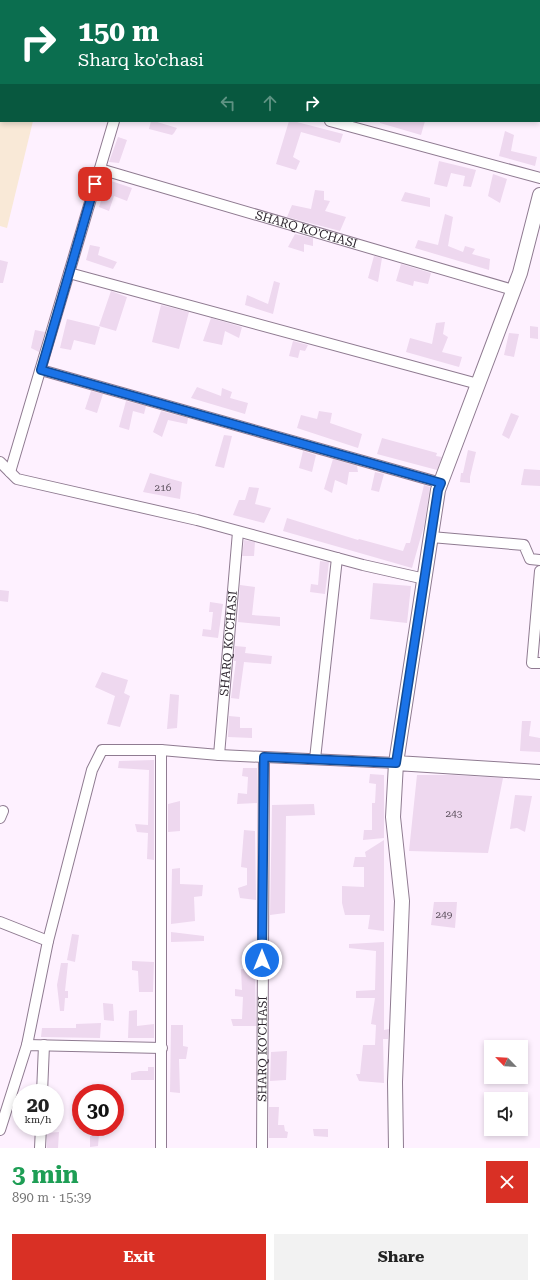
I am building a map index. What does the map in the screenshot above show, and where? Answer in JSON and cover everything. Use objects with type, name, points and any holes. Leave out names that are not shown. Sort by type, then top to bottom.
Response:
[{"type":"street","points":[[10,472],[114,122]]},
{"type":"street","points":[[334,122],[540,178]]},
{"type":"street","name":"SHARQ KO'CHASI","points":[[100,169],[513,290]]},
{"type":"street","points":[[396,1148],[395,1082],[402,901],[392,817],[396,763],[438,490],[520,273],[540,195]]},
{"type":"street","points":[[68,273],[478,384]]},
{"type":"street","points":[[41,370],[441,483]]},
{"type":"street","points":[[0,462],[16,479],[190,519],[337,558],[425,579]]},
{"type":"street","name":"SHARQ KO'CHASI","points":[[219,755],[238,532]]},
{"type":"street","points":[[431,537],[524,544],[530,559],[540,560]]},
{"type":"street","points":[[315,759],[337,558]]},
{"type":"street","points":[[540,571],[532,663],[540,663]]},
{"type":"street","points":[[0,1130],[27,1045],[48,941],[92,770],[102,750],[161,750],[219,755],[396,763],[540,772]]},
{"type":"street","points":[[161,750],[161,1148]]},
{"type":"street","name":"SHARQ KO'CHASI","points":[[262,1148],[264,757]]},
{"type":"street","points":[[0,922],[48,941]]},
{"type":"street","points":[[27,1045],[162,1048]]},
{"type":"street","points":[[42,1084],[44,1045]]},
{"type":"street","points":[[40,1148],[41,1136]]},
{"type":"shaded area","points":[[0,122],[33,122],[7,228],[0,226]]},
{"type":"building","points":[[151,122],[157,122],[177,128],[172,135],[149,129]]},
{"type":"building","points":[[289,122],[297,122],[343,134],[340,143],[301,132],[293,157],[300,161],[296,170],[276,164]]},
{"type":"building","points":[[380,122],[425,122],[421,135]]},
{"type":"building","points":[[505,131],[514,135],[511,151],[537,157],[535,166],[499,156]]},
{"type":"building","points":[[118,137],[127,140],[119,163],[109,162]]},
{"type":"building","points":[[439,161],[476,170],[471,187],[463,186],[465,176],[451,173],[447,187],[434,184]]},
{"type":"building","points":[[493,174],[507,179],[500,203],[488,196]]},
{"type":"building","points":[[108,180],[132,188],[127,201],[114,196],[109,211],[99,207]]},
{"type":"building","points":[[315,190],[324,191],[324,200],[330,201],[325,211],[346,217],[340,231],[287,217],[292,205],[311,209]]},
{"type":"building","points":[[405,192],[430,198],[430,207],[401,201]]},
{"type":"building","points":[[445,214],[453,217],[448,246],[463,252],[465,246],[475,249],[472,254],[490,259],[489,270],[415,248],[418,240],[438,245]]},
{"type":"building","points":[[295,234],[313,238],[313,246],[304,244],[304,252],[288,247]]},
{"type":"building","points":[[90,245],[100,247],[98,255],[117,262],[113,269],[86,260]]},
{"type":"building","points":[[374,256],[382,258],[378,282],[368,278]]},
{"type":"building","points":[[0,260],[8,262],[3,283],[0,283]]},
{"type":"building","points":[[401,264],[431,273],[428,284],[414,281],[413,286],[396,281]]},
{"type":"building","points":[[274,281],[280,283],[273,314],[245,305],[247,295],[268,304]]},
{"type":"building","points":[[111,291],[127,297],[116,331],[99,326]]},
{"type":"building","points":[[161,305],[189,312],[179,349],[152,342]]},
{"type":"building","points":[[211,318],[242,327],[239,338],[225,331],[222,345],[203,341]]},
{"type":"building","points":[[67,319],[100,327],[95,345],[74,340],[71,350],[60,348]]},
{"type":"building","points":[[445,322],[443,334],[448,337],[442,352],[462,357],[459,367],[406,352],[410,338],[432,344],[436,323]]},
{"type":"building","points":[[530,326],[538,327],[538,339],[530,338]]},
{"type":"building","points":[[35,330],[45,332],[39,352],[31,348]]},
{"type":"building","points":[[509,333],[519,334],[514,357],[504,355]]},
{"type":"building","points":[[293,341],[308,345],[305,351],[300,350],[298,358],[289,356]]},
{"type":"building","points":[[197,387],[221,396],[222,388],[232,392],[230,398],[248,403],[245,414],[191,398]]},
{"type":"building","points":[[91,391],[103,394],[97,413],[85,409]]},
{"type":"building","points":[[126,401],[146,406],[144,414],[133,411],[129,430],[119,427]]},
{"type":"building","points":[[161,411],[188,418],[187,424],[168,420],[162,437],[153,432]]},
{"type":"building","points":[[319,411],[332,413],[330,423],[362,434],[358,448],[297,428],[301,415],[317,419]]},
{"type":"building","points":[[511,413],[519,416],[509,439],[502,435]]},
{"type":"building","points":[[224,435],[232,436],[224,468],[215,466]]},
{"type":"building","points":[[382,438],[437,453],[436,456],[442,457],[437,470],[377,454]]},
{"type":"building","points":[[468,450],[476,452],[470,483],[460,482],[461,473],[463,473]]},
{"type":"building","points":[[303,451],[316,455],[312,472],[299,468]]},
{"type":"building","points":[[333,459],[357,466],[358,472],[349,472],[347,485],[335,480],[332,493],[324,489]]},
{"type":"building","points":[[524,469],[540,470],[540,486],[521,485]]},
{"type":"building","points":[[375,472],[384,474],[379,492],[371,490]]},
{"type":"building","points":[[150,473],[182,482],[180,499],[143,492]]},
{"type":"building","points":[[424,485],[430,487],[424,526],[412,568],[283,531],[287,518],[358,540],[359,539],[403,551],[406,543],[410,543]]},
{"type":"building","points":[[249,487],[259,488],[255,504],[271,508],[264,523],[233,515],[239,500],[245,500]]},
{"type":"building","points":[[244,540],[255,542],[254,556],[242,556]]},
{"type":"building","points":[[320,561],[329,562],[325,594],[310,592],[311,584],[318,585]]},
{"type":"building","points":[[373,583],[411,586],[407,623],[370,619]]},
{"type":"building","points":[[240,585],[255,587],[252,615],[280,617],[280,626],[238,622]]},
{"type":"building","points":[[0,590],[9,591],[8,602],[0,601]]},
{"type":"building","points":[[210,602],[223,604],[218,638],[202,636],[203,629],[211,630],[213,612],[209,612]]},
{"type":"building","points":[[235,646],[246,647],[245,653],[272,656],[271,664],[244,662],[239,699],[231,698],[236,661],[234,661]]},
{"type":"building","points":[[102,672],[128,680],[124,693],[130,696],[120,727],[107,724],[115,696],[95,687]]},
{"type":"building","points":[[170,694],[179,695],[177,728],[167,729]]},
{"type":"building","points":[[229,716],[240,717],[240,728],[252,728],[252,738],[228,737]]},
{"type":"building","points":[[522,721],[531,721],[529,736],[540,738],[540,752],[520,751]]},
{"type":"building","points":[[154,760],[154,860],[147,859],[148,833],[137,832],[135,824],[148,825],[149,770],[118,768],[119,761]]},
{"type":"building","points":[[243,768],[257,768],[257,803],[237,804],[238,793],[247,794],[248,777],[242,776]]},
{"type":"building","points":[[370,774],[384,775],[384,838],[363,840],[364,830],[372,830],[372,803],[375,803],[376,784],[369,783]]},
{"type":"building","points":[[417,775],[453,775],[503,778],[488,853],[409,851]]},
{"type":"building","points":[[515,795],[532,796],[525,832],[517,828],[510,829]]},
{"type":"building","points":[[180,801],[180,831],[168,832],[168,804]]},
{"type":"building","points":[[314,804],[315,815],[286,816],[285,913],[270,915],[272,805]]},
{"type":"building","points":[[244,830],[255,831],[256,900],[240,898],[238,888],[247,885],[247,868],[241,867]]},
{"type":"building","points":[[384,840],[384,931],[368,929],[370,915],[345,915],[342,903],[342,886],[364,887],[364,867],[353,867],[355,857],[366,857],[365,852]]},
{"type":"building","points":[[180,868],[180,884],[203,885],[202,896],[194,897],[195,921],[171,924],[172,869]]},
{"type":"building","points":[[434,902],[457,902],[455,928],[431,925]]},
{"type":"building","points":[[171,932],[204,936],[204,941],[171,942]]},
{"type":"building","points":[[72,934],[79,935],[75,962],[67,960]]},
{"type":"building","points":[[384,942],[384,1030],[389,1029],[388,1039],[383,1039],[384,1083],[359,1081],[356,1074],[360,1074],[363,1045],[375,1045],[376,1025],[371,1024],[375,998],[356,998],[356,991],[375,990],[376,951],[349,948],[349,944]]},
{"type":"building","points":[[132,961],[154,962],[153,992],[139,992],[138,971],[132,970]]},
{"type":"building","points":[[61,963],[68,963],[65,991],[68,991],[68,998],[65,998],[64,1011],[60,1011],[57,985]]},
{"type":"building","points":[[241,969],[255,969],[256,1026],[233,1026],[231,1019],[242,1019],[243,997],[235,996],[235,989],[242,990]]},
{"type":"building","points":[[103,1003],[113,1004],[114,1021],[104,1020]]},
{"type":"building","points":[[137,1010],[137,1026],[154,1024],[154,1038],[128,1038],[129,1011]]},
{"type":"building","points":[[101,1023],[100,1038],[41,1037],[42,1028],[76,1028],[76,1024]]},
{"type":"building","points":[[171,1025],[183,1025],[183,1046],[188,1047],[186,1059],[179,1059],[180,1093],[170,1092]]},
{"type":"building","points":[[287,1051],[286,1080],[270,1081],[271,1052]]},
{"type":"building","points":[[148,1067],[154,1067],[154,1080],[131,1080],[131,1073],[148,1071]]},
{"type":"building","points":[[269,1107],[279,1107],[278,1125],[284,1125],[285,1131],[288,1132],[287,1138],[269,1138]]},
{"type":"building","points":[[313,1129],[328,1129],[328,1137],[314,1136]]},
{"type":"building","points":[[47,1136],[59,1136],[58,1148],[47,1148]]},
{"type":"building","points":[[90,1136],[99,1136],[98,1146],[90,1147]]},
{"type":"route","points":[[95,184],[41,370],[441,483],[438,490],[396,763],[264,757],[262,960]]}]
